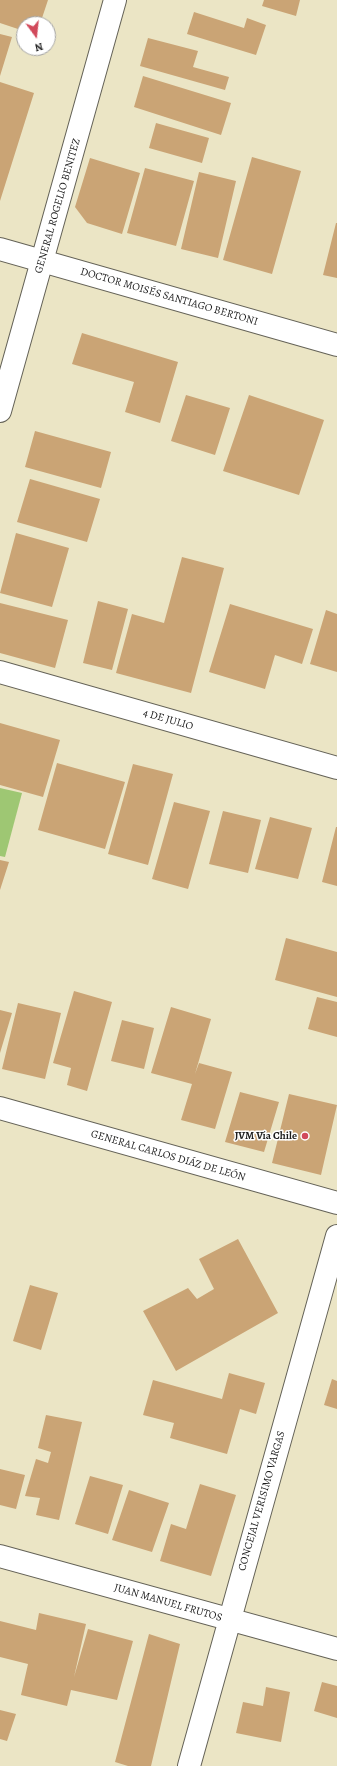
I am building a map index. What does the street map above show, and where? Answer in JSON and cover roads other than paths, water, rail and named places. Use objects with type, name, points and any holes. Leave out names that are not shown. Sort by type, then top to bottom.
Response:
[{"type":"street","name":"GENERAL ROGELIO BENITEZ","points":[[0,411],[115,0]]},
{"type":"street","name":"DOCTOR MOISÉS SANTIAGO BERTONI","points":[[0,249],[337,345]]},
{"type":"street","name":"4 DE JULIO","points":[[0,672],[337,768]]},
{"type":"street","name":"GENERAL CARLOS DIÁZ DE LEÓN","points":[[0,1108],[337,1203]]},
{"type":"street","name":"CONCEJAL VERISIMO VARGAS","points":[[189,1766],[337,1236]]},
{"type":"street","name":"JUAN MANUEL FRUTOS","points":[[0,1556],[337,1649]]},
{"type":"place","name":"JVM Vía Chile","points":[[305,1136]]}]
